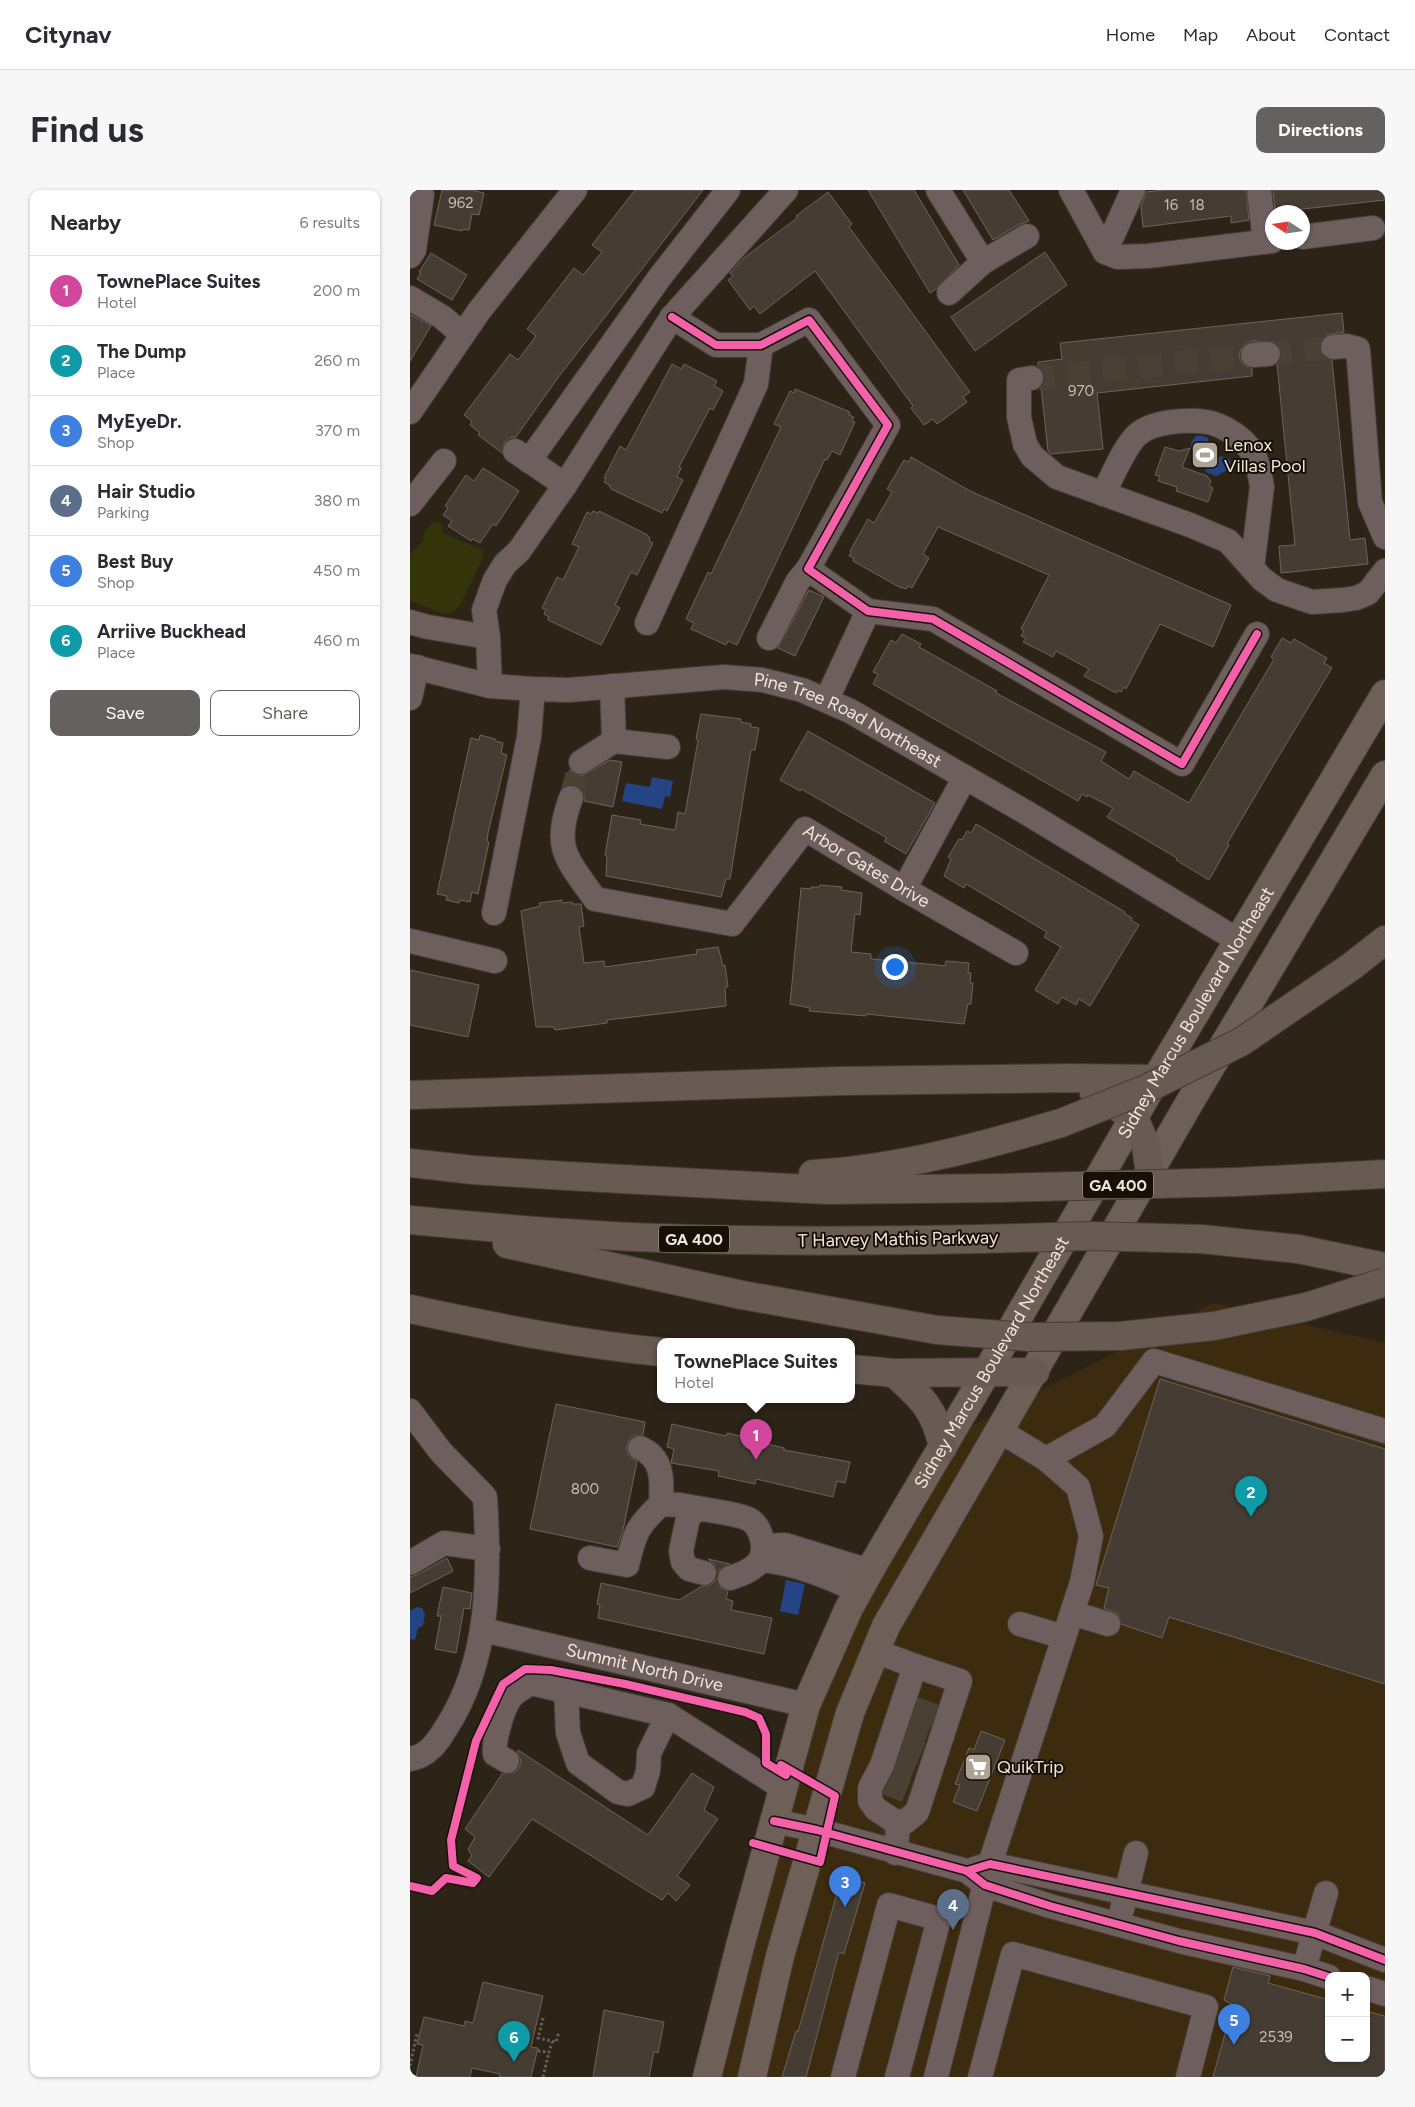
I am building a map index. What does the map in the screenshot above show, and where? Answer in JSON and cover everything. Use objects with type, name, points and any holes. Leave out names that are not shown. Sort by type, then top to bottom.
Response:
[{"type":"highway","points":[[696,1183],[869,1168],[945,1154],[1061,1123],[1146,1089],[1241,1042],[1352,966],[1385,940]]},
{"type":"highway","points":[[1069,1078],[1134,1117],[1146,1146],[1150,1174]]},
{"type":"highway","points":[[410,1095],[840,1081],[1069,1078],[1156,1079]]},
{"type":"highway","name":"GA 400","points":[[410,1163],[472,1170],[827,1190],[1236,1182],[1385,1174]]},
{"type":"highway","points":[[410,1221],[742,1295],[937,1330],[1028,1337],[1120,1336],[1214,1326],[1306,1307],[1385,1282]]},
{"type":"highway","name":"T Harvey Mathis Parkway","points":[[410,1221],[525,1231],[659,1238],[849,1241],[1099,1236],[1202,1239],[1298,1249],[1385,1266]]},
{"type":"highway","points":[[410,1309],[553,1339],[657,1352]]},
{"type":"highway","points":[[855,1369],[894,1373],[1035,1372]]},
{"type":"highway","points":[[894,1373],[929,1408],[939,1427],[943,1447]]},
{"type":"main road","name":"Sidney Marcus Boulevard Northeast","points":[[707,2077],[740,1946],[806,1705],[864,1581],[1156,1079],[1385,694]]},
{"type":"main road","points":[[752,2077],[780,1956],[850,1713],[875,1652],[910,1584],[1150,1174],[1191,1100],[1385,775]]},
{"type":"street","points":[[410,412],[462,334],[575,190]]},
{"type":"street","points":[[565,485],[522,456],[728,190]]},
{"type":"street","points":[[490,686],[488,637],[484,610],[501,584],[505,564],[520,551],[565,485],[672,317],[786,190]]},
{"type":"street","points":[[938,190],[983,262]]},
{"type":"street","points":[[1071,190],[1105,252],[1118,257],[1148,256],[1265,241]]},
{"type":"street","points":[[1105,252],[1133,190]]},
{"type":"street","points":[[1259,190],[1265,221]]},
{"type":"street","points":[[410,256],[414,250],[422,195]]},
{"type":"street","points":[[1310,236],[1373,228]]},
{"type":"street","points":[[949,293],[983,262],[1027,236]]},
{"type":"street","points":[[410,298],[442,317],[462,334]]},
{"type":"street","points":[[672,317],[716,345],[760,345],[809,320],[888,425],[808,569],[798,581],[769,638]]},
{"type":"street","points":[[647,623],[756,384],[760,345]]},
{"type":"street","points":[[1333,347],[1346,346],[1358,348],[1370,502],[1385,537]]},
{"type":"street","points":[[1031,378],[1019,380],[1019,417],[1025,444],[1032,456],[1057,477],[1190,525],[1228,541],[1262,579],[1277,590],[1312,602],[1350,599],[1368,593],[1385,571]]},
{"type":"street","points":[[1103,494],[1137,434],[1156,425],[1174,422],[1208,422],[1225,429],[1243,442],[1254,455],[1260,476],[1262,487],[1252,568]]},
{"type":"street","points":[[410,504],[444,461]]},
{"type":"street","points":[[808,569],[868,611],[933,619],[1182,764],[1257,634]]},
{"type":"street","points":[[827,699],[868,611]]},
{"type":"street","points":[[410,622],[428,627],[488,637]]},
{"type":"street","points":[[410,698],[413,667]]},
{"type":"street","name":"Pine Tree Road Northeast","points":[[413,667],[490,686],[533,689],[569,690],[724,677],[763,680],[802,690],[827,699],[965,777],[1239,941]]},
{"type":"street","points":[[612,686],[614,741]]},
{"type":"street","points":[[494,913],[530,737],[533,689]]},
{"type":"street","points":[[581,762],[614,741],[668,747]]},
{"type":"street","points":[[904,889],[965,777]]},
{"type":"street","name":"Arbor Gates Drive","points":[[571,798],[563,820],[562,841],[567,860],[595,899],[732,924],[805,829],[904,889],[1016,952]]},
{"type":"street","points":[[410,941],[495,961]]},
{"type":"street","points":[[1046,1459],[1105,1426],[1154,1361],[1385,1431]]},
{"type":"street","points":[[410,1411],[441,1452],[485,1497],[488,1549],[483,1630],[468,1683],[456,1713],[432,1750],[410,1759]]},
{"type":"street","points":[[936,2077],[980,1874],[1072,1613],[1082,1582],[1091,1536],[1078,1487],[1046,1459],[1000,1431]]},
{"type":"street","points":[[640,1448],[650,1452],[660,1469],[661,1504]]},
{"type":"street","points":[[590,1558],[627,1565],[636,1532],[647,1516],[661,1504],[680,1505],[750,1519],[759,1529],[763,1553],[754,1569],[730,1578]]},
{"type":"street","points":[[697,1508],[688,1518],[681,1551],[683,1562],[689,1569],[704,1573]]},
{"type":"street","points":[[410,1563],[444,1543],[488,1549]]},
{"type":"street","points":[[763,1553],[785,1545],[864,1581]]},
{"type":"street","points":[[1072,1613],[1108,1624]]},
{"type":"street","points":[[1020,1624],[1064,1637]]},
{"type":"street","name":"Summit North Drive","points":[[483,1630],[806,1705]]},
{"type":"street","points":[[875,1652],[960,1681],[928,1756],[917,1812],[905,1822],[894,1821],[876,1809],[870,1801],[870,1788],[894,1743],[915,1666]]},
{"type":"street","points":[[507,1761],[496,1754],[494,1746],[497,1730],[511,1697],[531,1683],[668,1715],[783,1788]]},
{"type":"street","points":[[566,1691],[568,1732],[578,1763],[618,1792],[628,1794],[643,1787],[648,1771],[648,1753],[668,1715]]},
{"type":"street","points":[[774,1821],[817,1830],[980,1874],[1118,1924],[1179,1941],[1304,1969],[1325,1976]]},
{"type":"street","points":[[894,1821],[898,1832],[895,1852]]},
{"type":"street","points":[[1118,1924],[1136,1853]]},
{"type":"street","points":[[980,1874],[1125,1894],[1315,1933],[1385,1960]]},
{"type":"street","points":[[1304,1969],[1326,1893]]},
{"type":"street","points":[[843,2077],[889,1905],[939,1920],[897,2077]]},
{"type":"street","points":[[980,2077],[1013,1954],[1206,2007],[1188,2077]]},
{"type":"street","points":[[1370,1989],[1385,1994]]},
{"type":"path","points":[[543,2018],[538,2038],[556,2042],[559,2032]]},
{"type":"path","points":[[410,2066],[417,2033]]},
{"type":"path","points":[[543,2077],[552,2042]]},
{"type":"path","points":[[538,2051],[549,2052]]},
{"type":"shaded area","points":[[435,522],[442,524],[443,533],[483,550],[484,555],[460,606],[454,611],[445,614],[410,601],[410,555],[423,541],[429,526]]},
{"type":"shaded area","points":[[1213,1303],[1385,1343],[1385,2077],[719,2077],[822,1694],[939,1442]]},
{"type":"water","name":"Lenox Villas Pool","points":[[1196,436],[1208,438],[1208,448],[1213,455],[1230,460],[1231,464],[1226,471],[1216,476],[1206,472],[1201,458],[1191,448],[1191,442]]},
{"type":"water","points":[[652,777],[673,781],[670,797],[665,796],[662,809],[622,801],[626,783],[650,787]]},
{"type":"water","points":[[786,1580],[805,1584],[798,1615],[780,1611]]},
{"type":"water","points":[[417,1607],[422,1608],[425,1614],[423,1626],[418,1628],[415,1640],[410,1639],[410,1611]]},
{"type":"building","points":[[442,190],[472,190],[484,193],[479,215],[472,214],[469,230],[462,229],[462,231],[434,225]]},
{"type":"building","points":[[635,190],[703,190],[557,379],[516,437],[509,438],[504,443],[502,453],[478,435],[480,433],[470,425],[472,421],[464,415],[510,354],[518,360],[536,336],[527,329],[574,268],[583,275],[602,252],[592,245]]},
{"type":"building","points":[[868,190],[914,190],[959,265],[930,293]]},
{"type":"building","points":[[963,190],[1009,190],[1029,221],[1020,224],[993,240]]},
{"type":"building","points":[[1164,190],[1246,190],[1249,220],[1231,223],[1231,216],[1143,227],[1141,207],[1146,192]]},
{"type":"building","points":[[1273,190],[1385,190],[1385,200],[1310,208],[1310,205],[1274,205]]},
{"type":"building","points":[[828,192],[852,224],[849,227],[970,392],[963,397],[967,402],[937,424],[933,419],[924,425],[911,408],[913,406],[815,271],[760,314],[754,306],[750,310],[728,280],[733,276],[730,273],[745,257]]},
{"type":"building","points":[[1045,252],[1067,285],[975,351],[951,317]]},
{"type":"building","points":[[431,253],[467,275],[452,300],[417,279],[421,273],[419,272]]},
{"type":"building","points":[[1342,313],[1344,332],[1326,335],[1321,341],[1319,349],[1322,355],[1332,360],[1350,540],[1365,538],[1368,564],[1281,573],[1279,546],[1295,545],[1277,364],[1282,353],[1279,346],[1274,342],[1252,341],[1245,344],[1241,349],[1239,355],[1241,362],[1247,367],[1252,368],[1252,376],[1097,393],[1103,449],[1051,454],[1048,451],[1041,387],[1045,376],[1038,367],[1038,362],[1062,359],[1060,343]]},
{"type":"building","points":[[410,314],[431,326],[410,361]]},
{"type":"building","points":[[672,364],[681,369],[684,364],[717,381],[714,386],[723,391],[713,410],[710,408],[679,467],[681,468],[677,477],[683,480],[667,511],[664,509],[662,513],[611,489],[604,482],[606,479],[604,478],[620,446],[626,450]]},
{"type":"building","points":[[795,389],[850,412],[849,415],[854,417],[852,421],[855,422],[840,455],[832,451],[827,460],[825,459],[737,645],[728,641],[726,645],[691,629],[694,623],[686,619],[708,572],[711,574],[781,427],[774,424],[790,391],[794,393]]},
{"type":"building","points":[[1165,447],[1179,451],[1190,448],[1182,467],[1207,476],[1211,481],[1209,486],[1213,488],[1208,502],[1176,491],[1177,487],[1158,481],[1160,476],[1155,475]]},
{"type":"building","points":[[911,457],[970,491],[1231,605],[1213,647],[1160,624],[1126,689],[1124,687],[1121,692],[1117,690],[1116,693],[1084,676],[1089,669],[1056,651],[1053,657],[1023,642],[1026,638],[1021,636],[1024,631],[1021,629],[1049,575],[938,527],[923,554],[929,558],[912,588],[908,586],[906,589],[901,588],[853,561],[854,558],[849,556],[850,551],[868,519],[874,523],[892,492],[887,489],[904,460],[909,462]]},
{"type":"building","points":[[483,468],[519,491],[496,526],[493,524],[480,543],[473,539],[471,541],[448,526],[452,521],[443,515],[448,508],[445,506],[466,475],[474,481]]},
{"type":"building","points":[[593,511],[598,513],[599,511],[646,534],[650,538],[649,541],[653,543],[637,575],[631,572],[615,605],[620,608],[601,645],[548,620],[549,617],[544,614],[546,610],[542,608],[557,577],[563,580],[579,547],[572,544],[587,512],[591,514]]},
{"type":"building","points":[[809,590],[824,597],[795,656],[778,648]]},
{"type":"building","points":[[902,634],[921,644],[919,647],[997,691],[996,693],[1106,752],[1101,761],[1129,779],[1134,771],[1189,803],[1274,659],[1271,657],[1282,638],[1291,643],[1294,639],[1327,658],[1324,663],[1332,668],[1227,844],[1229,845],[1209,880],[1176,860],[1177,858],[1107,817],[1113,808],[1088,795],[1087,797],[1082,794],[1078,801],[873,684],[878,674],[873,672],[891,640],[896,643]]},
{"type":"building","points":[[701,714],[741,719],[741,722],[751,724],[751,727],[759,728],[755,750],[751,750],[730,879],[726,879],[721,897],[606,876],[607,856],[605,855],[612,815],[641,820],[640,824],[675,830],[678,812],[685,814]]},
{"type":"building","points":[[808,731],[935,803],[906,854],[884,841],[887,838],[801,789],[800,791],[780,780]]},
{"type":"building","points":[[480,735],[503,743],[501,753],[507,755],[488,833],[487,842],[489,842],[478,894],[472,892],[470,902],[460,900],[459,903],[446,900],[447,896],[437,894],[471,738],[479,740]]},
{"type":"building","points":[[610,760],[622,762],[613,807],[584,801],[581,788],[575,785],[566,785],[570,770],[582,776]]},
{"type":"building","points":[[976,824],[1125,912],[1132,918],[1131,920],[1139,925],[1090,1006],[1079,999],[1076,1005],[1062,997],[1058,1004],[1035,990],[1061,947],[1044,937],[1047,932],[966,884],[964,888],[944,876],[951,859],[948,857],[959,839],[962,840],[967,831],[971,833]]},
{"type":"building","points":[[820,885],[842,887],[841,890],[862,893],[860,915],[855,914],[851,952],[871,954],[871,959],[945,966],[946,961],[969,963],[970,983],[973,983],[971,1004],[968,1004],[964,1024],[866,1014],[866,1016],[809,1011],[810,1008],[790,1004],[801,888],[811,889],[811,887],[819,887]]},
{"type":"building","points":[[562,900],[562,903],[572,902],[572,904],[581,904],[584,926],[579,927],[584,963],[604,961],[605,967],[697,954],[696,950],[718,947],[723,966],[725,965],[728,987],[725,987],[726,1006],[607,1020],[607,1023],[555,1030],[554,1027],[536,1027],[521,911],[540,906],[539,903]]},
{"type":"building","points":[[410,970],[479,985],[468,1037],[410,1025]]},
{"type":"building","points":[[1160,1379],[1385,1449],[1385,1684],[1169,1617],[1162,1638],[1121,1624],[1118,1614],[1104,1608],[1109,1588],[1096,1585]]},
{"type":"building","points":[[556,1404],[645,1422],[643,1435],[633,1436],[626,1448],[628,1455],[637,1462],[623,1530],[617,1547],[530,1529]]},
{"type":"building","points":[[672,1424],[726,1436],[727,1433],[763,1441],[763,1443],[784,1448],[784,1450],[850,1462],[845,1483],[837,1481],[833,1497],[756,1479],[755,1484],[718,1476],[719,1471],[671,1463],[674,1449],[667,1447]]},
{"type":"building","points":[[447,1558],[453,1571],[410,1593],[410,1577]]},
{"type":"building","points":[[708,1559],[730,1564],[720,1569],[717,1573],[714,1564]]},
{"type":"building","points":[[717,1578],[721,1588],[728,1591],[726,1599],[733,1601],[731,1610],[772,1618],[764,1654],[598,1618],[600,1605],[597,1604],[601,1583],[679,1600],[702,1586],[708,1586]]},
{"type":"building","points":[[443,1587],[472,1593],[470,1609],[464,1608],[456,1653],[435,1649],[441,1616],[437,1616]]},
{"type":"building","name":"QuikTrip","points":[[981,1731],[1005,1740],[977,1811],[953,1802],[960,1785],[955,1784],[969,1748],[974,1750]]},
{"type":"building","points":[[518,1750],[648,1835],[692,1773],[714,1787],[704,1810],[718,1819],[677,1876],[690,1885],[676,1901],[668,1893],[662,1900],[532,1819],[489,1877],[468,1861],[472,1855],[468,1850],[475,1837],[465,1829],[502,1774],[513,1773],[519,1768],[521,1761]]},
{"type":"building","points":[[843,1872],[859,1876],[858,1881],[865,1883],[844,1954],[839,1952],[806,2077],[782,2077],[796,2031],[798,2032]]},
{"type":"building","points":[[1233,1967],[1270,1976],[1268,1983],[1325,1999],[1325,2062],[1370,2062],[1370,2012],[1385,2016],[1385,2077],[1213,2077],[1233,2005],[1224,2000]]},
{"type":"building","points":[[483,1982],[543,1996],[531,2047],[538,2048],[531,2077],[499,2077],[500,2074],[472,2068],[470,2077],[416,2077],[423,2045],[417,2044],[424,2017],[464,2026],[465,2021],[473,2023]]},
{"type":"building","points":[[604,2010],[664,2022],[658,2053],[654,2052],[649,2077],[593,2077]]},
{"type":"tunnel","points":[[1268,354],[1333,347]]},
{"type":"tunnel","points":[[1031,378],[1253,355]]},
{"type":"tunnel","points":[[571,798],[581,762]]},
{"type":"tunnel","points":[[913,1708],[936,1717]]},
{"type":"tunnel","points":[[905,1726],[929,1735]]},
{"type":"tunnel","points":[[899,1745],[921,1754]]},
{"type":"tunnel","points":[[891,1763],[914,1772]]},
{"type":"tunnel","points":[[884,1782],[907,1791]]},
{"type":"cycle path","points":[[672,317],[716,345],[761,345],[809,320],[888,425],[808,569],[868,611],[933,619],[1182,764],[1257,634]]},
{"type":"cycle path","points":[[410,1886],[432,1891],[446,1878],[473,1883],[477,1878],[453,1866],[451,1840],[476,1741],[503,1684],[525,1669],[551,1670],[625,1684],[745,1712],[759,1718],[766,1734],[766,1763],[786,1775]]},
{"type":"cycle path","points":[[753,1843],[820,1862],[835,1796],[781,1765]]},
{"type":"cycle path","points":[[774,1821],[817,1830],[967,1871],[985,1885],[1050,1906],[1179,1941],[1304,1969],[1325,1976]]},
{"type":"cycle path","points":[[967,1871],[990,1864],[1315,1933],[1385,1960]]},
{"type":"place","name":"Lenox Villas Pool","points":[[1205,455]]},
{"type":"place","name":"TownePlace Suites","points":[[756,1460]]},
{"type":"place","name":"The Dump","points":[[1251,1517]]},
{"type":"place","name":"QuikTrip","points":[[978,1767]]},
{"type":"place","name":"MyEyeDr.","points":[[845,1907]]},
{"type":"place","name":"Hair Studio","points":[[953,1930]]},
{"type":"place","name":"Best Buy","points":[[1234,2045]]},
{"type":"place","name":"Arriive Buckhead","points":[[514,2062]]}]
